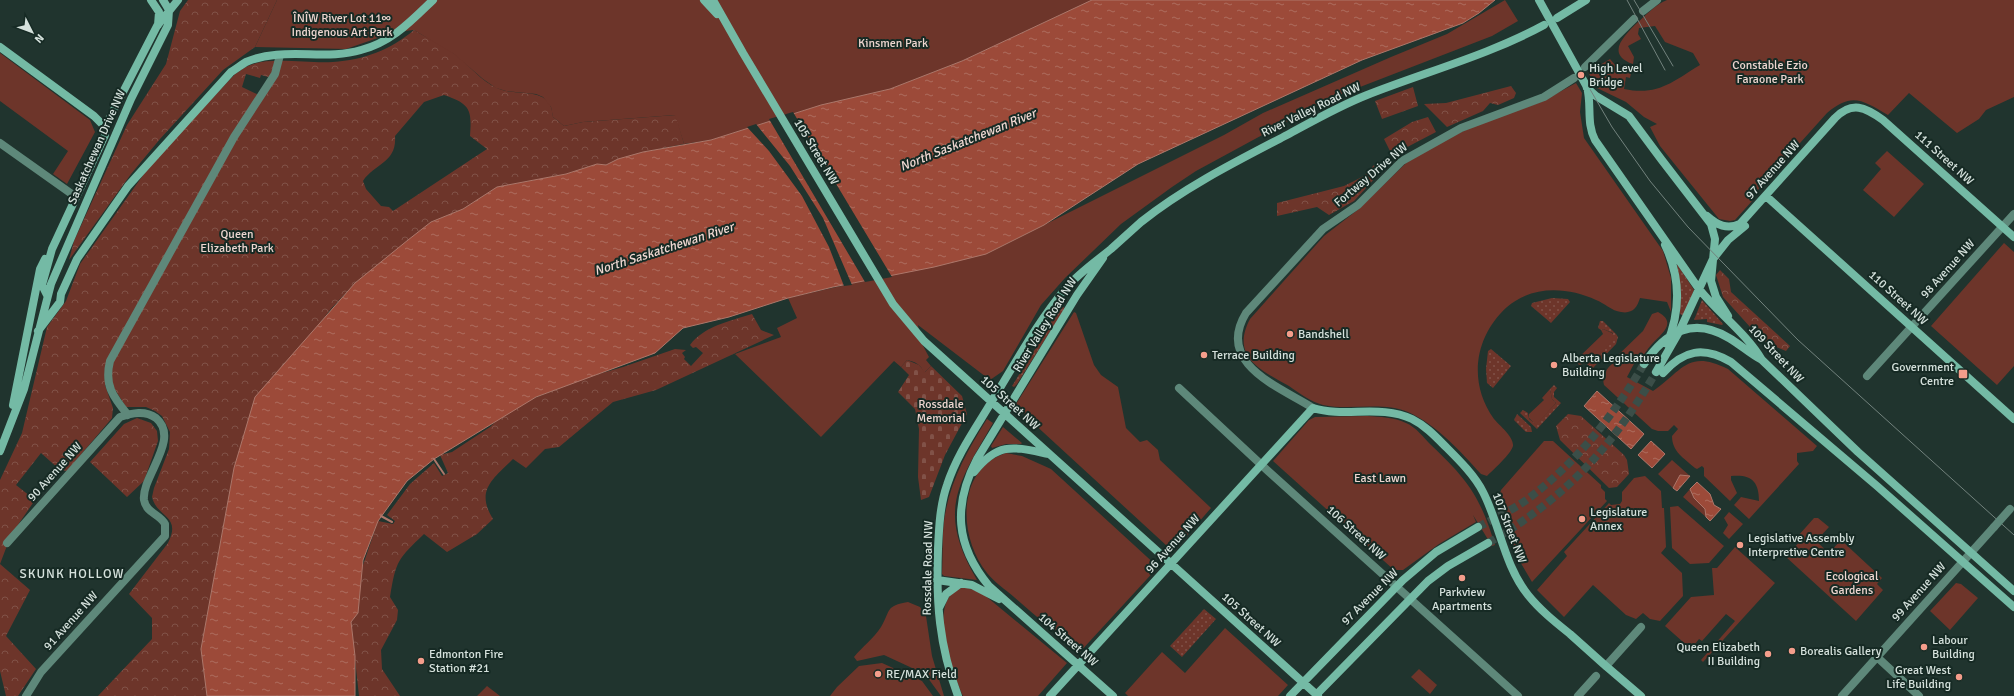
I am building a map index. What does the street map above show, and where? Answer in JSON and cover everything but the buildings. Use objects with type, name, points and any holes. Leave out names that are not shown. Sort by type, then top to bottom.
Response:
[{"type":"main road","points":[[151,0],[158,12],[157,26]]},
{"type":"main road","points":[[164,0],[169,10]]},
{"type":"main road","name":"Saskatchewan Drive NW","points":[[12,416],[40,269],[52,249],[105,135],[105,127],[157,26],[178,0]]},
{"type":"main road","points":[[38,331],[57,306],[77,259],[124,192],[148,162],[231,72],[246,62],[260,57],[280,55],[337,54],[371,47],[383,42],[404,28],[433,0]]},
{"type":"main road","points":[[704,0],[726,23]]},
{"type":"main road","points":[[713,0],[726,23]]},
{"type":"main road","name":"109 Street NW","points":[[1539,0],[1587,87],[1596,96],[1621,109],[1633,120],[1661,160],[1707,216],[1714,231],[1713,259],[1710,275],[1716,297],[1740,332]]},
{"type":"main road","points":[[1557,18],[1585,0]]},
{"type":"main road","name":"Saskatchewan Drive NW","points":[[0,451],[12,416],[24,388],[47,296],[131,99],[168,25],[169,10]]},
{"type":"main road","name":"105 Street NW","points":[[726,23],[892,304],[902,317],[924,341],[1004,414],[1317,695]]},
{"type":"main road","name":"River Valley Road NW","points":[[992,402],[1058,298],[1088,266],[1142,222],[1199,182],[1339,108],[1529,33],[1544,25]]},
{"type":"main road","points":[[0,47],[94,116],[105,127],[119,115],[131,99]]},
{"type":"main road","name":"109 Street NW","points":[[1587,87],[1589,96],[1590,129],[1595,140],[1699,289],[1718,311],[1754,347],[1762,360],[1847,442],[2014,591]]},
{"type":"main road","name":"97 Avenue NW","points":[[1852,107],[1844,109],[1835,118],[1748,223],[1728,240],[1713,259],[1699,289],[1675,333],[1660,373],[1679,358],[1692,353],[1713,353],[1731,362],[1963,561]]},
{"type":"main road","name":"111 Street NW","points":[[1852,107],[1867,111],[1883,120],[2014,237]]},
{"type":"main road","name":"97 Avenue NW","points":[[1707,216],[1720,226],[1735,226],[1768,198]]},
{"type":"main road","name":"110 Street NW","points":[[1768,198],[2014,419]]},
{"type":"main road","points":[[1657,228],[1671,258],[1677,279],[1678,295],[1675,333],[1698,328],[1721,334],[1738,343],[1749,354],[1762,360]]},
{"type":"main road","name":"Saskatchewan Drive NW","points":[[47,296],[42,285],[52,249]]},
{"type":"main road","name":"River Valley Road NW","points":[[1004,414],[1077,295],[1108,251]]},
{"type":"main road","points":[[47,296],[55,298],[61,294]]},
{"type":"main road","name":"97 Avenue NW","points":[[1644,364],[1657,347],[1675,333]]},
{"type":"main road","name":"Rossdale Road NW","points":[[958,696],[941,642],[938,614],[937,580],[940,521],[947,485],[962,449],[992,402]]},
{"type":"main road","name":"96 Avenue NW","points":[[1050,696],[1313,408]]},
{"type":"main road","name":"107 Street NW","points":[[1313,408],[1332,412],[1360,411],[1397,414],[1413,420],[1430,431],[1463,466],[1481,488],[1491,509],[1508,560],[1527,594],[1543,611],[1640,696]]},
{"type":"main road","points":[[1004,414],[977,459],[966,482],[962,495],[960,518],[967,549],[984,580],[1007,602]]},
{"type":"main road","points":[[966,482],[986,458],[1003,449],[1020,448],[1049,454]]},
{"type":"main road","name":"97 Avenue NW","points":[[1290,696],[1396,586],[1436,552],[1478,528]]},
{"type":"main road","points":[[1317,695],[1410,598],[1448,566],[1488,543]]},
{"type":"main road","points":[[1963,561],[2014,607]]},
{"type":"main road","points":[[937,580],[962,582],[977,587],[1007,602]]},
{"type":"main road","points":[[938,614],[946,594],[962,582]]},
{"type":"main road","name":"104 Street NW","points":[[1007,602],[1114,696]]},
{"type":"street","points":[[1643,11],[1657,0]]},
{"type":"street","points":[[1585,67],[1634,19]]},
{"type":"street","points":[[124,416],[109,389],[108,375],[110,361],[234,137],[275,74],[280,55]]},
{"type":"street","name":"Fortway Drive NW","points":[[1313,408],[1254,371],[1245,362],[1240,350],[1238,338],[1240,325],[1246,313],[1323,228],[1358,204],[1408,157],[1473,122],[1551,94],[1574,78]]},
{"type":"street","points":[[0,143],[76,197]]},
{"type":"street","name":"98 Avenue NW","points":[[1867,376],[2014,214]]},
{"type":"street","name":"106 Street NW","points":[[1179,388],[1518,696]]},
{"type":"street","name":"91 Avenue NW","points":[[26,696],[41,672],[163,540],[166,528],[164,521],[148,510],[144,496],[160,452],[163,431],[159,421],[149,415],[138,413],[124,416]]},
{"type":"street","name":"90 Avenue NW","points":[[7,543],[124,416]]},
{"type":"street","name":"99 Avenue NW","points":[[1842,696],[2012,507]]},
{"type":"street","points":[[1606,666],[1641,627]]},
{"type":"street","points":[[1877,657],[1919,696]]},
{"type":"street","points":[[1578,696],[1596,676]]},
{"type":"green space","points":[[188,0],[277,0],[255,47],[223,70],[160,139],[131,174],[69,260],[74,241],[127,125],[166,64],[180,11]]},
{"type":"green space","points":[[277,0],[1093,0],[962,61],[890,89],[821,105],[711,140],[684,144],[675,115],[583,122],[564,126],[553,117],[551,107],[543,97],[536,94],[506,91],[496,88],[454,54],[414,30],[395,32],[346,49],[255,47]]},
{"type":"green space","points":[[1505,0],[1518,21],[1492,36],[1329,99],[1196,171],[1121,224],[1065,278],[1041,305],[1003,371],[990,380],[918,325],[921,342],[929,357],[926,360],[931,366],[924,373],[919,365],[913,362],[907,360],[901,367],[894,361],[821,437],[735,354],[781,337],[777,328],[797,318],[788,298],[990,252],[1224,135],[1263,113],[1447,34]]},
{"type":"green space","name":"Constable Ezio Faraone Park","points":[[1667,0],[2014,0],[2014,97],[1986,110],[1979,119],[1957,133],[1909,93],[1888,115],[1864,102],[1850,100],[1843,102],[1827,113],[1757,191],[1750,196],[1753,200],[1735,220],[1730,221],[1719,219],[1660,146],[1650,127],[1657,124],[1644,117],[1626,102],[1597,88],[1588,72],[1610,59],[1616,66],[1631,73],[1630,78],[1626,77],[1624,89],[1646,91],[1656,89],[1673,82],[1700,65],[1693,53],[1665,42],[1655,26],[1639,28],[1638,34],[1641,39],[1628,46],[1634,57],[1633,64],[1625,60],[1620,55],[1620,45],[1627,33],[1651,10]]},
{"type":"green space","name":"Queen Elizabeth Park","points":[[414,30],[451,51],[491,85],[505,91],[540,96],[546,100],[551,107],[553,117],[564,126],[583,122],[676,115],[684,144],[643,152],[618,159],[606,165],[597,164],[566,174],[497,187],[463,209],[431,222],[355,283],[330,310],[306,342],[234,468],[201,649],[207,696],[98,696],[152,639],[152,618],[129,594],[168,543],[172,534],[170,522],[155,504],[152,497],[169,449],[170,432],[162,416],[146,407],[126,407],[112,385],[105,385],[113,408],[112,418],[67,471],[60,470],[41,453],[16,485],[35,500],[11,535],[0,564],[0,480],[22,433],[47,327],[66,301],[80,264],[151,164],[235,74],[244,68],[266,61],[333,62],[355,59],[376,53],[396,43]],"holes":[[[246,74],[260,78],[261,75],[272,78],[261,96],[242,87]],[[444,95],[459,101],[468,109],[470,114],[470,136],[487,149],[393,211],[389,207],[381,206],[366,189],[363,181],[393,152],[395,136],[424,102]]]},
{"type":"green space","points":[[0,53],[90,120],[95,132],[67,184],[53,174],[68,151],[0,101]]},
{"type":"green space","points":[[1576,83],[1582,93],[1580,112],[1584,138],[1663,251],[1671,278],[1671,312],[1667,302],[1640,298],[1634,310],[1621,312],[1585,296],[1550,290],[1528,295],[1507,307],[1487,332],[1478,361],[1480,391],[1494,419],[1509,435],[1513,443],[1512,449],[1487,476],[1481,474],[1438,431],[1419,417],[1408,412],[1388,407],[1333,407],[1319,404],[1268,374],[1252,361],[1246,353],[1244,343],[1245,332],[1250,319],[1324,236],[1360,208],[1406,163],[1432,146],[1474,126],[1541,102]]},
{"type":"green space","points":[[1511,86],[1516,93],[1514,98],[1498,105],[1490,103],[1483,111],[1447,127],[1424,104],[1446,103]]},
{"type":"green space","points":[[1413,87],[1418,106],[1382,119],[1375,101]]},
{"type":"green space","points":[[1428,117],[1436,132],[1392,155],[1384,139],[1412,122]]},
{"type":"green space","points":[[1887,151],[1924,184],[1894,217],[1863,190],[1881,169],[1875,163]]},
{"type":"green space","points":[[1374,165],[1377,176],[1354,201],[1329,215],[1317,207],[1277,216],[1277,203],[1344,186],[1364,176]]},
{"type":"green space","points":[[2004,243],[2014,252],[2014,366],[1997,385],[1931,326]]},
{"type":"green space","points":[[1677,264],[1694,290],[1684,316],[1680,314]]},
{"type":"green space","points":[[1720,270],[1729,279],[1731,292],[1790,346],[1786,351],[1767,343],[1723,297],[1716,275]]},
{"type":"green space","points":[[1552,298],[1568,299],[1570,302],[1551,323],[1531,306],[1532,303]]},
{"type":"green space","points":[[1702,300],[1723,324],[1722,325],[1707,322],[1707,319],[1694,320]]},
{"type":"green space","points":[[1063,307],[1065,308],[1017,384],[1014,387],[1012,386],[1049,327],[1054,315]]},
{"type":"green space","points":[[1074,312],[1076,313],[1094,365],[1101,375],[1118,387],[1126,428],[1140,442],[1147,440],[1158,450],[1160,460],[1211,508],[1178,546],[1173,548],[1167,546],[1019,410],[1016,404]]},
{"type":"green space","points":[[1658,312],[1667,320],[1666,328],[1640,360],[1636,360],[1627,377],[1653,391],[1687,365],[1704,361],[1715,363],[1728,369],[1817,446],[1813,451],[1797,453],[1797,461],[1799,464],[1749,519],[1734,505],[1741,497],[1759,501],[1757,488],[1752,480],[1744,476],[1731,476],[1731,480],[1737,493],[1730,501],[1704,476],[1704,468],[1702,466],[1697,469],[1695,468],[1676,451],[1672,436],[1678,429],[1674,425],[1668,431],[1658,431],[1652,429],[1604,385],[1604,374],[1610,365],[1616,361],[1614,359],[1643,331],[1652,314]]},
{"type":"green space","points":[[752,314],[761,330],[774,335],[656,390],[613,402],[559,447],[545,449],[526,468],[513,459],[493,479],[486,493],[488,509],[493,519],[477,534],[447,552],[424,534],[415,542],[403,555],[394,575],[390,597],[398,610],[397,620],[381,650],[382,669],[400,696],[359,696],[351,622],[358,613],[362,568],[378,521],[393,524],[395,521],[387,515],[410,484],[434,463],[442,476],[448,473],[440,455],[452,452],[490,427],[499,418],[527,401],[588,377],[623,367],[675,349],[686,350],[682,353],[685,357],[684,359],[691,366],[703,353],[696,347],[693,348],[690,345],[696,338],[702,333],[718,325]]},
{"type":"green space","points":[[1600,321],[1603,321],[1616,334],[1618,337],[1616,344],[1592,369],[1586,363],[1579,365],[1576,361],[1577,359],[1580,361],[1586,361],[1613,333],[1598,328]]},
{"type":"green space","points":[[1603,329],[1612,333],[1613,340],[1591,365],[1586,361],[1580,361],[1577,359],[1603,334],[1601,330]]},
{"type":"green space","points":[[1491,349],[1511,366],[1493,388],[1487,383],[1486,369],[1488,351]]},
{"type":"green space","name":"Rossdale Memorial","points":[[907,360],[919,365],[925,372],[931,366],[962,396],[967,414],[945,455],[929,497],[921,500],[918,477],[919,429],[915,409],[898,392],[909,375],[901,367]]},
{"type":"green space","points":[[1554,385],[1557,388],[1554,392],[1554,397],[1561,403],[1537,429],[1520,413],[1523,410],[1528,413],[1529,419],[1536,424],[1556,403],[1552,399],[1550,389]]},
{"type":"green space","points":[[1550,389],[1552,399],[1556,403],[1536,425],[1529,418],[1529,414],[1544,400],[1542,398]]},
{"type":"green space","points":[[1517,414],[1531,427],[1532,432],[1526,432],[1514,420]]},
{"type":"green space","points":[[1568,414],[1581,416],[1624,455],[1627,460],[1629,474],[1617,487],[1609,488],[1560,440],[1556,426]]},
{"type":"green space","name":"East Lawn","points":[[1367,416],[1401,421],[1410,425],[1420,433],[1464,479],[1478,501],[1495,545],[1492,546],[1473,515],[1476,522],[1439,544],[1403,570],[1394,570],[1273,461],[1309,420],[1315,417]]},
{"type":"green space","points":[[137,418],[151,423],[157,431],[158,441],[144,481],[127,497],[90,462],[124,424]]},
{"type":"green space","points":[[987,419],[993,423],[970,464],[956,499],[955,517],[958,536],[965,556],[977,580],[944,576],[942,574],[943,527],[946,507],[955,480],[966,455]]},
{"type":"green space","points":[[1003,427],[1022,443],[1006,444],[992,448],[991,446]]},
{"type":"green space","points":[[1544,441],[1553,441],[1601,485],[1601,488],[1605,492],[1605,499],[1607,501],[1532,582],[1519,560],[1497,503],[1501,490]]},
{"type":"green space","points":[[1006,453],[1022,456],[1051,469],[1158,567],[1079,653],[993,580],[981,565],[972,546],[966,514],[971,486],[982,468],[987,463]]},
{"type":"green space","points":[[1672,460],[1690,476],[1680,475],[1673,488],[1658,474]]},
{"type":"green space","points":[[1645,476],[1661,491],[1662,508],[1664,508],[1666,547],[1661,553],[1682,573],[1683,596],[1660,621],[1650,619],[1643,613],[1636,619],[1626,615],[1593,585],[1564,617],[1537,590],[1567,556],[1564,552],[1609,503],[1611,505],[1620,504],[1622,501],[1622,492],[1634,478]]},
{"type":"green space","points":[[1690,489],[1694,498],[1705,508],[1706,517],[1683,497]]},
{"type":"green space","points":[[1678,506],[1724,546],[1709,563],[1690,564],[1672,548],[1670,507]]},
{"type":"green space","points":[[1729,512],[1743,524],[1729,539],[1723,533],[1728,525],[1724,518]]},
{"type":"green space","name":"Ecological Gardens","points":[[1814,518],[1818,518],[1829,527],[1816,541],[1829,553],[1841,540],[1882,578],[1877,584],[1883,590],[1856,621],[1786,557],[1801,540],[1798,536]]},
{"type":"green space","points":[[1735,547],[1775,583],[1703,662],[1701,660],[1735,621],[1726,614],[1702,641],[1699,639],[1691,649],[1665,626],[1691,597],[1714,595],[1712,568],[1717,568]]},
{"type":"green space","points":[[0,564],[30,590],[6,636],[36,669],[18,696],[6,696],[0,671]]},
{"type":"green space","points":[[1956,583],[1961,584],[1978,598],[1950,630],[1930,611]]},
{"type":"green space","points":[[965,587],[982,593],[1067,663],[1038,696],[963,696],[948,653],[944,635],[943,618],[946,604],[953,593]]},
{"type":"green space","points":[[908,602],[920,607],[926,616],[932,656],[944,696],[941,696],[925,674],[884,655],[857,661],[854,657],[878,631],[892,607]]},
{"type":"green space","points":[[1204,609],[1216,619],[1182,657],[1170,646]]},
{"type":"green space","points":[[1225,628],[1288,685],[1278,696],[1128,696],[1125,693],[1162,652],[1185,673]]},
{"type":"green space","name":"RE/MAX Field","points":[[882,663],[922,681],[933,696],[830,696],[837,687],[859,666]]},
{"type":"green space","points":[[1419,669],[1437,685],[1430,694],[1411,677]]},
{"type":"green space","points":[[487,686],[500,696],[477,696]]},
{"type":"water","name":"North Saskatchewan River","points":[[1092,0],[1495,0],[1479,13],[1463,23],[1362,60],[1138,164],[1044,225],[986,254],[934,267],[833,287],[788,298],[729,317],[683,328],[655,353],[536,397],[434,459],[407,481],[378,521],[363,560],[358,613],[351,622],[355,656],[355,696],[207,696],[201,649],[234,468],[255,397],[355,283],[408,240],[431,222],[463,209],[497,187],[566,174],[597,164],[606,165],[618,159],[643,152],[711,140],[821,105],[890,89],[962,61]]},
{"type":"water","points":[[1597,391],[1644,434],[1631,449],[1584,406]]},
{"type":"water","points":[[1651,441],[1665,454],[1652,468],[1638,455]]},
{"type":"water","points":[[1680,475],[1690,476],[1677,491],[1673,488]]},
{"type":"water","points":[[1697,482],[1710,494],[1714,505],[1721,509],[1710,521],[1706,517],[1705,509],[1694,498],[1690,489]]},
{"type":"pier","points":[[793,112],[892,277],[865,282],[769,119]]},
{"type":"pier","points":[[756,124],[790,166],[823,218],[852,285],[844,286],[829,247],[802,196],[769,151],[747,127]]},
{"type":"waterway","points":[[434,459],[444,474]]},
{"type":"waterway","points":[[381,516],[392,522]]},
{"type":"tunnel","points":[[1478,527],[1504,514],[1529,498],[1563,469],[1607,420],[1644,364]]},
{"type":"tunnel","points":[[1488,543],[1540,508],[1563,490],[1584,470],[1622,425],[1656,372]]},
{"type":"tram line","points":[[1538,0],[1612,127],[1650,181],[1688,227],[1798,340],[2014,535]]},
{"type":"tram line","points":[[1627,0],[1665,70]]},
{"type":"tram line","points":[[1634,0],[1673,66]]},
{"type":"place","name":"High Level Bridge","points":[[1581,75]]},
{"type":"place","name":"Bandshell","points":[[1290,334]]},
{"type":"place","name":"Terrace Building","points":[[1204,355]]},
{"type":"place","name":"Alberta Legislature Building","points":[[1554,365]]},
{"type":"place","name":"Government Centre","points":[[1963,374]]},
{"type":"place","name":"Legislature Annex","points":[[1582,519]]},
{"type":"place","name":"Legislative Assembly Interpretive Centre","points":[[1740,545]]},
{"type":"place","name":"Parkview Apartments","points":[[1462,578]]},
{"type":"place","name":"Labour Building","points":[[1924,647]]},
{"type":"place","name":"Borealis Gallery","points":[[1792,651]]},
{"type":"place","name":"Queen Elizabeth II Building","points":[[1768,654]]},
{"type":"place","name":"Edmonton Fire Station #21","points":[[421,661]]},
{"type":"place","name":"RE/MAX Field","points":[[878,674]]},
{"type":"place","name":"Great West Life Building","points":[[1959,677]]},
{"type":"district","name":"SKUNK HOLLOW","points":[[72,574]]},
{"type":"park label","name":"ÎNÎW River Lot 11∞ Indigenous Art Park","points":[[342,25]]},
{"type":"park label","name":"Kinsmen Park","points":[[893,43]]}]
